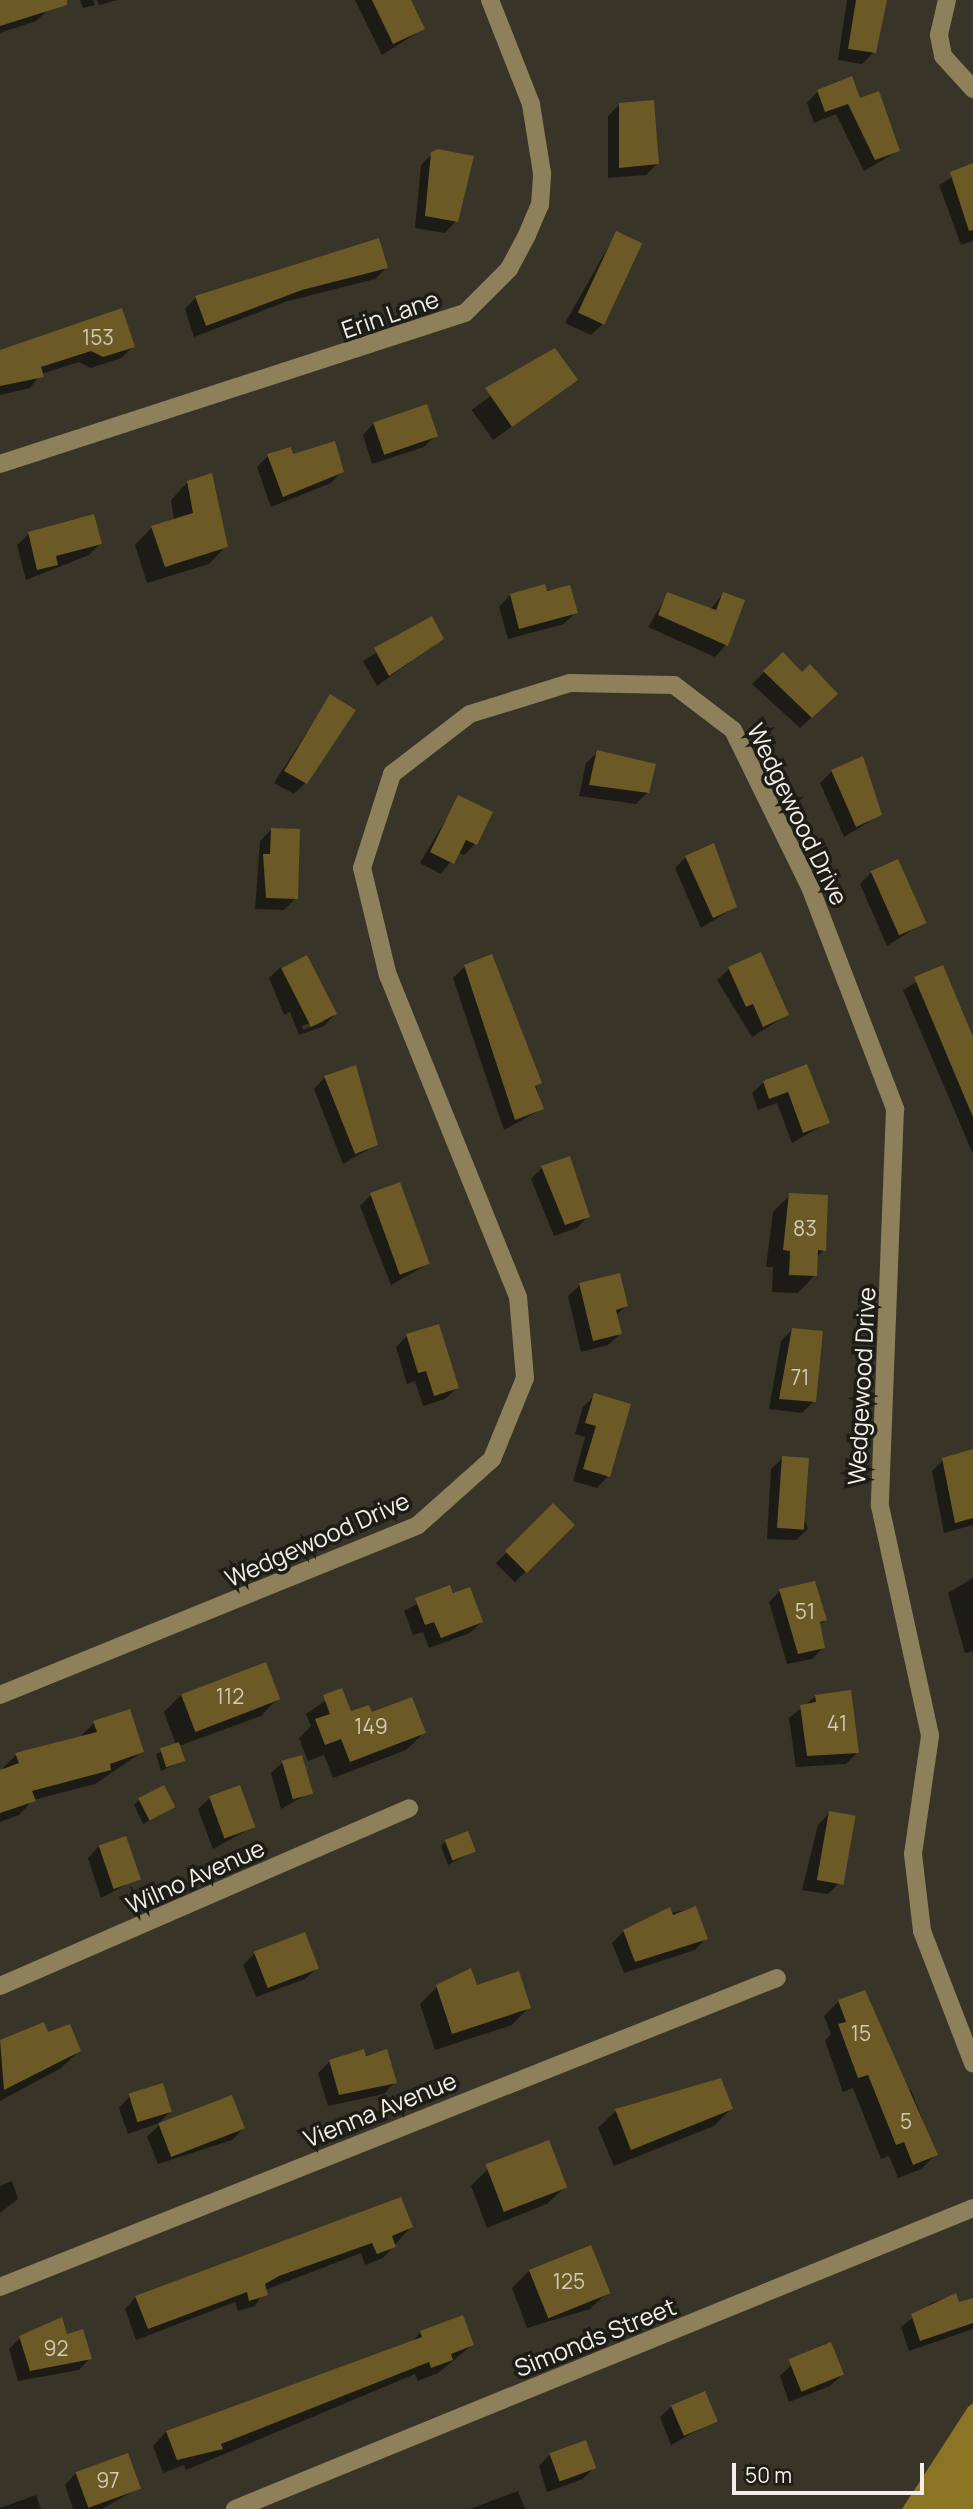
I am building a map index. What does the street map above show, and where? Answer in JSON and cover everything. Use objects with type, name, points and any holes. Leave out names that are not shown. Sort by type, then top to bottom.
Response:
[{"type":"street","name":"Erin Lane","points":[[0,464],[465,313],[509,268],[540,205],[542,173],[531,104],[490,0]]},
{"type":"street","points":[[947,0],[939,35],[943,56],[973,89]]},
{"type":"street","name":"Wedgewood Drive","points":[[0,1695],[133,1639],[278,1587],[418,1525],[492,1459],[524,1378],[519,1297],[388,976],[362,868],[392,774],[470,714],[570,683],[674,685],[733,730],[810,887],[895,1109],[880,1506],[930,1736],[913,1854],[922,1931],[973,2063]]},
{"type":"street","name":"Wilno Avenue","points":[[0,1986],[409,1808]]},
{"type":"street","name":"Vienna Avenue","points":[[0,2287],[777,1978]]},
{"type":"street","name":"Simonds Street","points":[[235,2509],[973,2208]]},
{"type":"shaded area","points":[[973,2403],[973,2509],[902,2509],[968,2407]]},
{"type":"building","points":[[0,0],[67,0],[67,5],[0,26]]},
{"type":"building","points":[[372,0],[411,0],[425,29],[393,44]]},
{"type":"building","points":[[856,0],[887,0],[876,53],[848,49]]},
{"type":"building","points":[[852,76],[860,98],[879,91],[900,151],[875,160],[848,104],[825,112],[817,90]]},
{"type":"building","points":[[654,100],[659,164],[619,168],[619,103]]},
{"type":"building","points":[[438,149],[474,156],[458,222],[425,216],[431,152]]},
{"type":"building","points":[[973,163],[973,230],[969,231],[950,172]]},
{"type":"building","points":[[616,231],[642,243],[604,325],[578,313]]},
{"type":"building","points":[[379,238],[388,268],[302,290],[206,326],[195,296]]},
{"type":"building","points":[[122,308],[135,347],[103,357],[91,351],[41,367],[44,377],[0,386],[0,350]]},
{"type":"building","points":[[555,348],[578,380],[512,427],[485,388]]},
{"type":"building","points":[[427,404],[438,436],[384,455],[373,423]]},
{"type":"building","points":[[335,441],[344,472],[283,497],[267,454],[291,447],[293,454]]},
{"type":"building","points":[[212,473],[228,547],[165,567],[151,526],[193,513],[187,481]]},
{"type":"building","points":[[94,514],[102,544],[56,556],[58,565],[37,570],[28,532]]},
{"type":"building","points":[[545,584],[547,591],[570,585],[578,613],[519,629],[510,594]]},
{"type":"building","points":[[667,592],[716,610],[723,592],[745,600],[728,646],[658,615]]},
{"type":"building","points":[[432,616],[444,639],[389,676],[374,648]]},
{"type":"building","points":[[783,652],[802,672],[810,664],[838,694],[812,718],[763,671]]},
{"type":"building","points":[[330,694],[356,710],[307,784],[284,771]]},
{"type":"building","points":[[597,750],[656,764],[649,793],[589,785]]},
{"type":"building","points":[[863,756],[882,815],[856,827],[831,770]]},
{"type":"building","points":[[458,795],[493,812],[477,845],[466,840],[454,864],[430,852]]},
{"type":"building","points":[[271,828],[300,829],[298,899],[266,898],[263,854],[270,854]]},
{"type":"building","points":[[714,843],[737,907],[713,918],[685,856]]},
{"type":"building","points":[[898,859],[926,923],[899,935],[871,871]]},
{"type":"building","points":[[761,952],[789,1015],[763,1027],[753,1004],[746,1007],[728,967]]},
{"type":"building","points":[[492,954],[542,1083],[535,1086],[544,1109],[515,1120],[464,965]]},
{"type":"building","points":[[307,955],[337,1014],[311,1027],[281,968]]},
{"type":"building","points":[[943,965],[973,1037],[973,1117],[914,977]]},
{"type":"building","points":[[807,1064],[830,1123],[803,1133],[788,1092],[769,1099],[763,1081]]},
{"type":"building","points":[[356,1065],[378,1145],[355,1154],[324,1076]]},
{"type":"building","points":[[570,1156],[590,1217],[565,1225],[541,1166]]},
{"type":"building","points":[[400,1182],[430,1264],[400,1275],[370,1193]]},
{"type":"building","points":[[789,1193],[828,1195],[826,1251],[818,1250],[817,1276],[789,1275],[790,1251],[783,1250]]},
{"type":"building","points":[[620,1273],[628,1306],[616,1310],[622,1334],[593,1341],[579,1283]]},
{"type":"building","points":[[439,1324],[459,1388],[434,1396],[426,1371],[418,1373],[406,1334]]},
{"type":"building","points":[[792,1328],[823,1331],[816,1402],[779,1399]]},
{"type":"building","points":[[594,1393],[631,1404],[610,1477],[583,1469],[596,1426],[585,1423]]},
{"type":"building","points":[[973,1449],[973,1518],[955,1523],[942,1458]]},
{"type":"building","points":[[782,1456],[809,1458],[804,1530],[777,1528]]},
{"type":"building","points":[[553,1503],[575,1525],[527,1573],[505,1551]]},
{"type":"building","points":[[815,1581],[827,1620],[820,1622],[825,1648],[798,1654],[779,1589]]},
{"type":"building","points":[[450,1585],[453,1593],[470,1587],[483,1622],[441,1638],[434,1622],[425,1625],[415,1598]]},
{"type":"building","points":[[266,1662],[280,1699],[195,1732],[181,1695]]},
{"type":"building","points":[[342,1688],[351,1711],[369,1705],[372,1712],[412,1697],[426,1733],[350,1762],[341,1739],[325,1745],[315,1719],[330,1714],[323,1695]]},
{"type":"building","points":[[851,1690],[859,1753],[807,1756],[800,1705],[816,1702],[815,1695]]},
{"type":"building","points":[[130,1709],[144,1752],[110,1764],[111,1770],[32,1791],[36,1801],[0,1813],[0,1770],[19,1763],[15,1753],[97,1732],[93,1721]]},
{"type":"building","points":[[179,1742],[185,1761],[166,1767],[160,1748]]},
{"type":"building","points":[[302,1755],[313,1793],[293,1799],[282,1761]]},
{"type":"building","points":[[164,1785],[175,1807],[150,1820],[138,1798]]},
{"type":"building","points":[[240,1785],[255,1827],[224,1839],[209,1796]]},
{"type":"building","points":[[829,1811],[856,1816],[843,1885],[817,1880]]},
{"type":"building","points":[[468,1831],[476,1852],[453,1860],[445,1840]]},
{"type":"building","points":[[126,1836],[141,1879],[114,1889],[99,1845]]},
{"type":"building","points":[[696,1906],[708,1939],[635,1962],[623,1930],[670,1907],[673,1915]]},
{"type":"building","points":[[305,1932],[319,1968],[268,1988],[254,1952]]},
{"type":"building","points":[[471,1968],[477,1985],[519,1971],[531,2008],[452,2034],[436,1985]]},
{"type":"building","points":[[865,1990],[938,2155],[913,2165],[904,2142],[896,2145],[868,2075],[858,2078],[838,2024],[846,2022],[838,2000]]},
{"type":"building","points":[[44,2022],[48,2032],[70,2024],[81,2051],[4,2090],[0,2040]]},
{"type":"building","points":[[364,2049],[366,2056],[387,2049],[397,2083],[339,2095],[329,2060]]},
{"type":"building","points":[[721,2078],[733,2109],[631,2150],[615,2109]]},
{"type":"building","points":[[163,2083],[172,2112],[137,2122],[129,2094]]},
{"type":"building","points":[[232,2095],[245,2129],[171,2157],[158,2123]]},
{"type":"building","points":[[549,2140],[567,2188],[504,2212],[486,2164]]},
{"type":"building","points":[[401,2197],[413,2227],[392,2236],[396,2247],[377,2254],[372,2243],[279,2276],[265,2284],[268,2295],[249,2301],[247,2292],[148,2329],[135,2296]]},
{"type":"building","points":[[591,2245],[610,2293],[548,2318],[529,2270]]},
{"type":"building","points":[[956,2293],[959,2302],[973,2298],[973,2323],[920,2341],[911,2314]]},
{"type":"building","points":[[463,2315],[474,2345],[451,2354],[453,2360],[431,2368],[429,2362],[221,2444],[223,2449],[177,2460],[166,2431],[422,2337],[420,2331]]},
{"type":"building","points":[[62,2317],[67,2334],[83,2329],[92,2359],[30,2371],[19,2336]]},
{"type":"building","points":[[831,2342],[844,2374],[801,2392],[788,2359]]},
{"type":"building","points":[[705,2391],[718,2421],[684,2436],[671,2405]]},
{"type":"building","points":[[586,2440],[596,2468],[560,2482],[549,2453]]},
{"type":"building","points":[[128,2453],[141,2489],[88,2508],[75,2472]]}]
